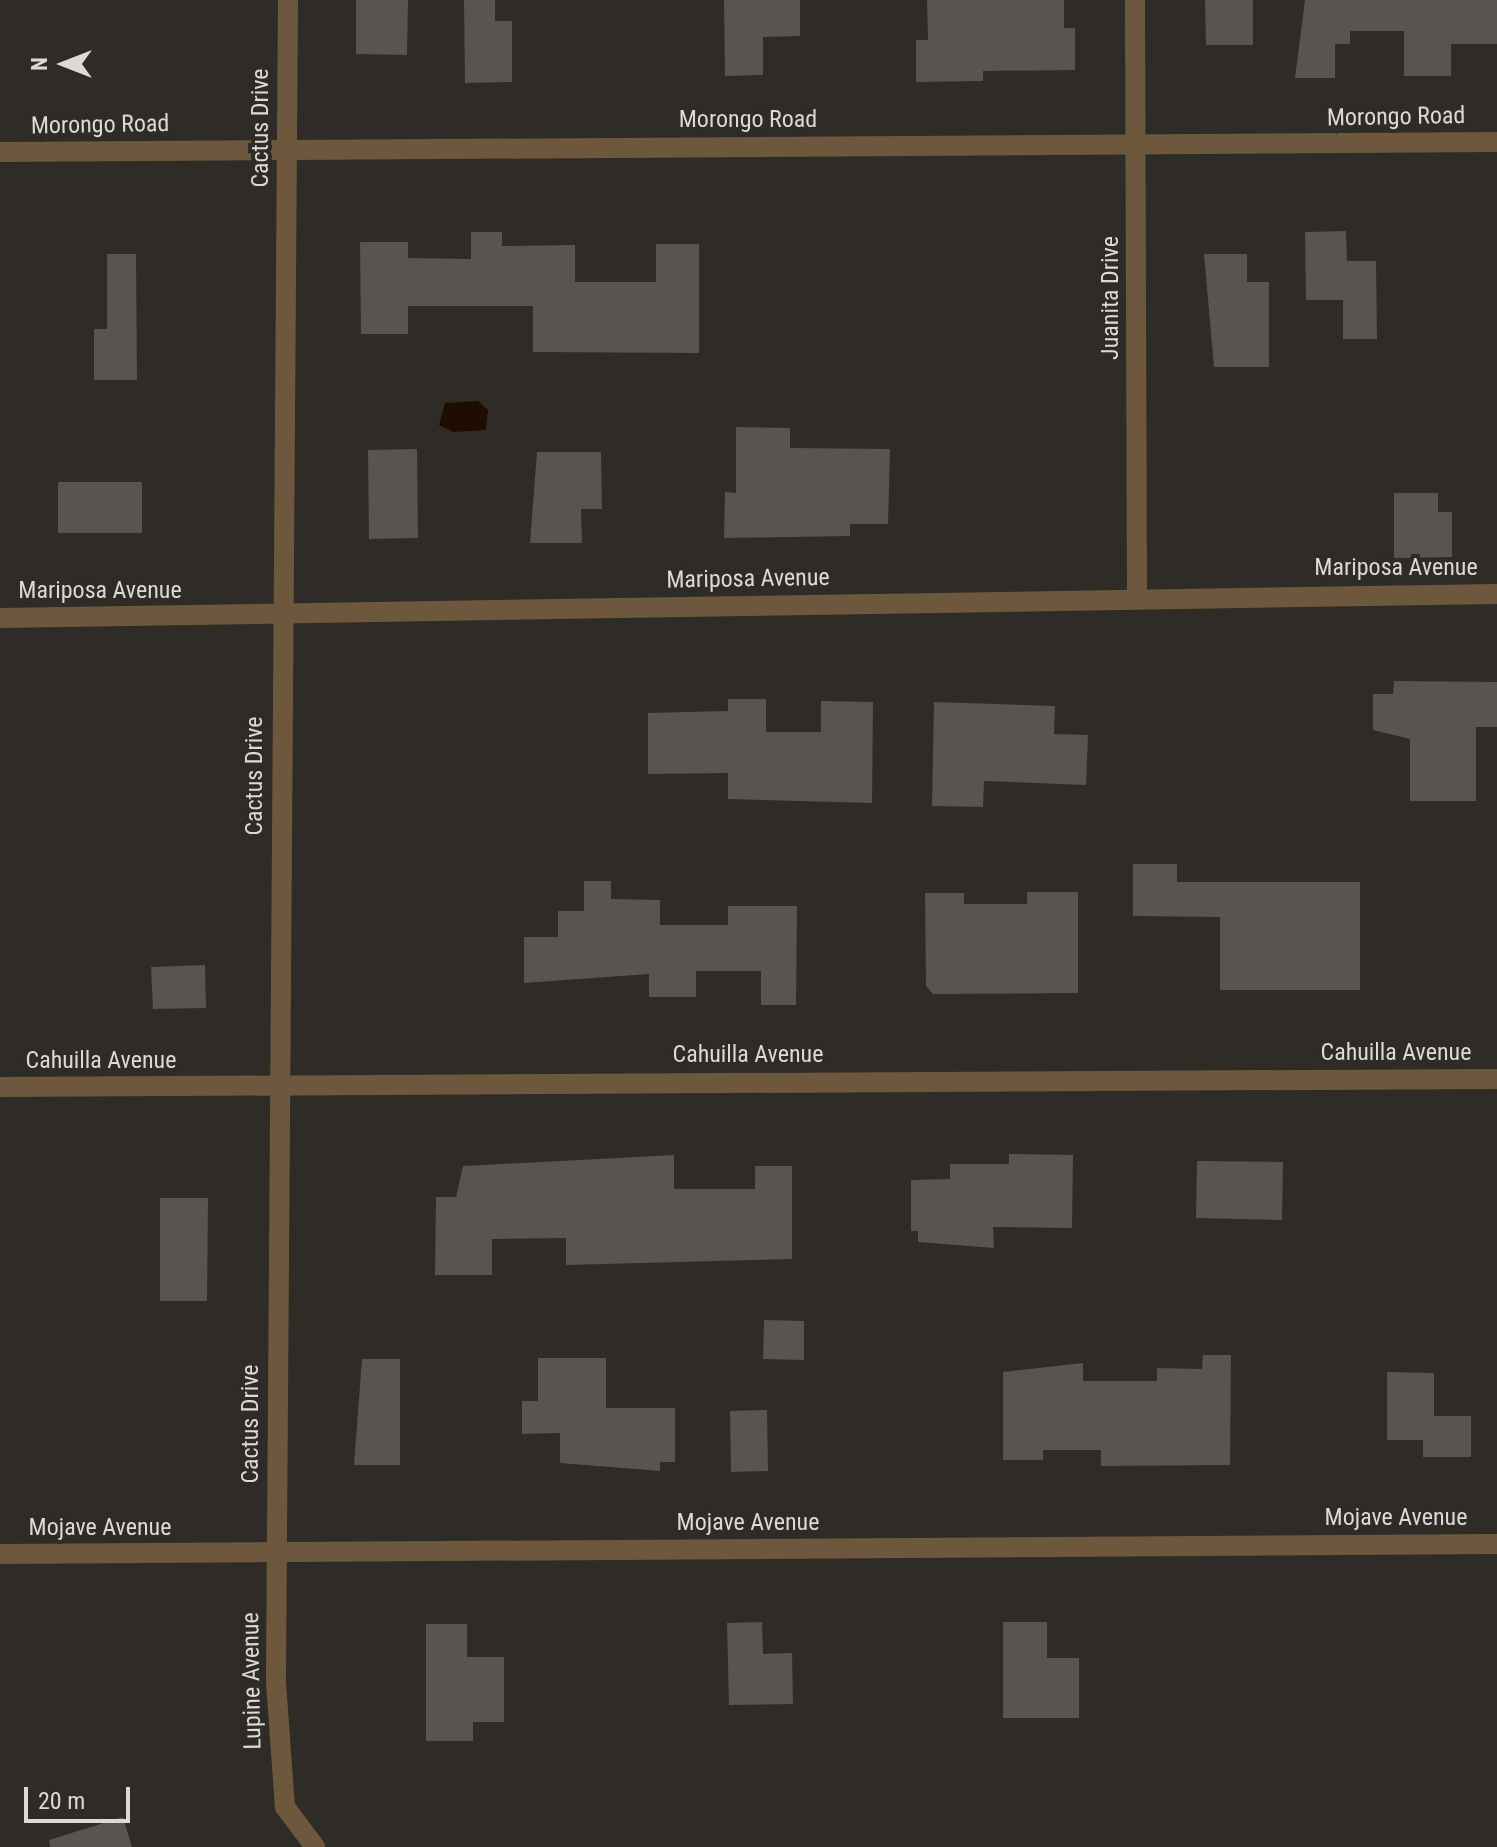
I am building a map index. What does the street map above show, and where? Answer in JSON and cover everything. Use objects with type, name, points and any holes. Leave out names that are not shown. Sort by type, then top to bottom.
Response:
[{"type":"street","name":"Cactus Drive","points":[[277,1552],[288,0]]},
{"type":"street","name":"Juanita Drive","points":[[1135,0],[1137,596]]},
{"type":"street","name":"Morongo Road","points":[[0,152],[1497,142]]},
{"type":"street","name":"Mariposa Avenue","points":[[0,618],[283,616],[1137,596],[1497,594]]},
{"type":"street","name":"Cahuilla Avenue","points":[[0,1087],[1497,1079]]},
{"type":"street","name":"Mojave Avenue","points":[[0,1554],[1497,1544]]},
{"type":"street","name":"Lupine Avenue","points":[[277,1552],[285,1807],[315,1847]]},
{"type":"shaded area","points":[[478,401],[488,410],[486,430],[453,432],[439,425],[445,403]]},
{"type":"building","points":[[356,0],[408,0],[407,55],[356,54]]},
{"type":"building","points":[[464,0],[495,0],[495,21],[512,21],[512,82],[465,83]]},
{"type":"building","points":[[724,0],[800,0],[800,36],[763,37],[763,75],[725,76]]},
{"type":"building","points":[[927,0],[1064,0],[1064,28],[1075,28],[1075,70],[983,71],[983,81],[916,82],[916,40],[928,40]]},
{"type":"building","points":[[1205,0],[1253,0],[1253,45],[1206,45]]},
{"type":"building","points":[[1305,0],[1497,0],[1497,44],[1451,44],[1451,76],[1404,76],[1404,31],[1350,31],[1350,44],[1335,44],[1335,78],[1295,78]]},
{"type":"building","points":[[1346,231],[1347,261],[1376,261],[1377,339],[1343,339],[1343,300],[1306,300],[1305,232]]},
{"type":"building","points":[[471,232],[502,232],[502,246],[575,245],[575,282],[656,282],[656,244],[699,244],[699,353],[533,352],[533,306],[408,306],[408,334],[361,334],[360,242],[408,242],[408,258],[471,259]]},
{"type":"building","points":[[107,254],[136,254],[137,380],[94,380],[94,329],[107,329]]},
{"type":"building","points":[[1204,254],[1247,254],[1247,282],[1269,282],[1269,367],[1214,367]]},
{"type":"building","points":[[736,427],[790,428],[790,448],[890,449],[888,524],[850,524],[850,536],[724,538],[725,492],[736,493]]},
{"type":"building","points":[[417,449],[418,538],[369,539],[368,450]]},
{"type":"building","points":[[537,452],[601,452],[602,509],[581,509],[582,543],[530,543]]},
{"type":"building","points":[[58,482],[142,482],[142,533],[58,533]]},
{"type":"building","points":[[1394,493],[1438,493],[1438,512],[1452,512],[1452,557],[1394,558]]},
{"type":"building","points":[[1394,681],[1497,682],[1497,727],[1476,727],[1476,801],[1410,801],[1410,739],[1373,730],[1373,694],[1393,694]]},
{"type":"building","points":[[728,699],[766,699],[766,732],[821,732],[821,701],[873,702],[872,803],[728,799],[728,773],[648,774],[648,713],[728,711]]},
{"type":"building","points":[[934,702],[1055,706],[1054,734],[1088,735],[1086,785],[984,781],[983,807],[932,806]]},
{"type":"building","points":[[1133,864],[1177,864],[1177,882],[1360,882],[1360,990],[1220,990],[1220,917],[1133,916]]},
{"type":"building","points":[[584,881],[611,881],[611,899],[660,900],[660,925],[728,925],[728,906],[797,906],[796,1005],[761,1005],[761,971],[696,971],[696,997],[649,997],[649,974],[524,983],[524,937],[558,937],[558,911],[584,911]]},
{"type":"building","points":[[1027,892],[1078,892],[1078,993],[933,994],[926,986],[925,893],[964,893],[964,904],[1027,904]]},
{"type":"building","points":[[205,965],[206,1008],[153,1009],[151,967]]},
{"type":"building","points":[[1009,1154],[1073,1155],[1072,1228],[993,1227],[994,1248],[918,1242],[918,1231],[911,1231],[911,1180],[950,1179],[950,1164],[1009,1164]]},
{"type":"building","points":[[674,1155],[674,1189],[755,1189],[755,1166],[792,1166],[792,1259],[566,1265],[566,1238],[492,1239],[492,1275],[435,1275],[436,1197],[456,1197],[463,1166]]},
{"type":"building","points":[[1197,1161],[1283,1162],[1282,1220],[1196,1218]]},
{"type":"building","points":[[160,1198],[208,1198],[207,1301],[160,1301]]},
{"type":"building","points":[[764,1320],[804,1321],[804,1360],[763,1359]]},
{"type":"building","points":[[1203,1355],[1231,1355],[1230,1465],[1101,1466],[1101,1450],[1043,1450],[1043,1460],[1003,1460],[1003,1372],[1083,1363],[1083,1381],[1157,1381],[1157,1368],[1202,1369]]},
{"type":"building","points":[[538,1358],[606,1358],[606,1408],[675,1408],[675,1462],[660,1462],[660,1471],[560,1463],[560,1433],[522,1434],[522,1401],[538,1401]]},
{"type":"building","points":[[362,1359],[400,1359],[400,1465],[354,1465]]},
{"type":"building","points":[[1387,1372],[1434,1373],[1434,1416],[1471,1416],[1471,1457],[1423,1457],[1423,1440],[1387,1440]]},
{"type":"building","points":[[767,1410],[768,1471],[731,1472],[730,1411]]},
{"type":"building","points":[[762,1622],[763,1654],[792,1653],[793,1704],[729,1705],[727,1623]]},
{"type":"building","points":[[1003,1622],[1047,1622],[1047,1658],[1079,1658],[1079,1718],[1003,1718]]},
{"type":"building","points":[[426,1624],[467,1624],[467,1657],[504,1657],[504,1722],[473,1722],[473,1741],[426,1741]]},
{"type":"building","points":[[123,1817],[132,1847],[50,1847],[49,1840]]}]
